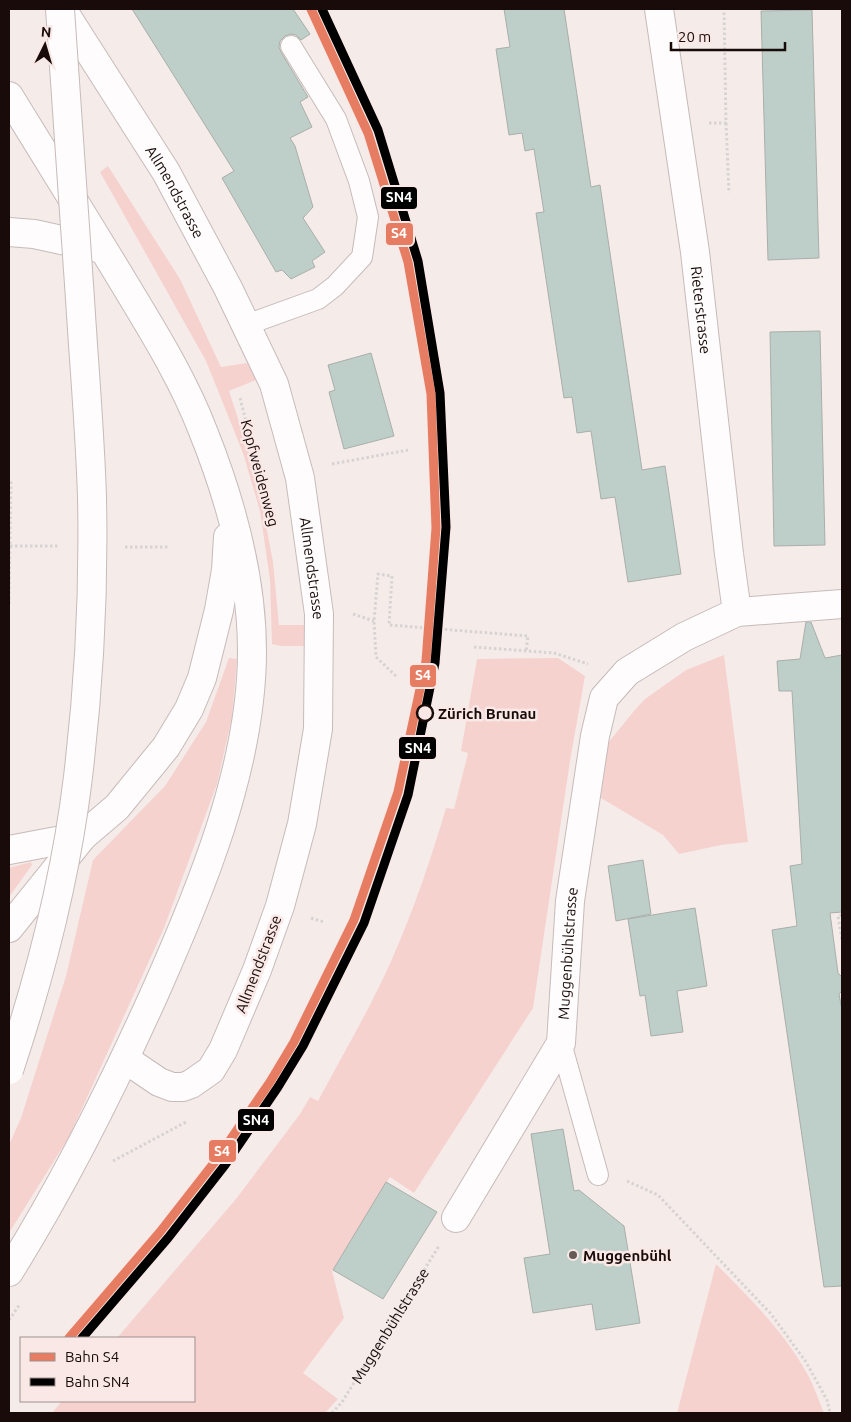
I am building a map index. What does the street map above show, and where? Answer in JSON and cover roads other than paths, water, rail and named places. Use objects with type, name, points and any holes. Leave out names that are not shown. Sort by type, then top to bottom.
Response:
[{"type":"main road","name":"Allmendstrasse","points":[[61,9],[166,172],[228,288],[274,384],[300,478],[320,614],[318,729],[302,824],[280,906],[257,970],[223,1050],[211,1070],[183,1088],[158,1082],[124,1059]]},
{"type":"main road","points":[[9,1070],[42,964],[62,875],[78,778],[88,665],[91,574],[90,472],[61,9]]},
{"type":"main road","name":"Rieterstrasse","points":[[659,9],[695,252],[737,612]]},
{"type":"main road","points":[[9,96],[164,350],[202,428],[227,498],[242,555],[251,624],[251,683],[236,771],[220,828],[195,899],[124,1059],[72,1164],[36,1229],[9,1272]]},
{"type":"main road","points":[[9,232],[34,234],[104,250]]},
{"type":"main road","points":[[9,928],[83,836],[117,808],[145,774],[166,747],[189,708],[202,678],[212,644],[226,570],[228,537],[227,498]]},
{"type":"main road","name":"Muggenbühlstrasse","points":[[456,1218],[561,1043],[570,901],[595,736],[604,698],[627,672],[684,637],[737,612],[842,604]]},
{"type":"main road","points":[[9,850],[83,836]]},
{"type":"lane","points":[[246,325],[318,299],[335,286],[362,257],[368,217],[359,181],[336,119],[291,46]]},
{"type":"lane","points":[[561,1043],[598,1175]]},
{"type":"rail line","name":"S4","points":[[70,1337],[160,1232],[217,1159],[270,1082],[294,1042],[354,920],[398,792],[426,661],[436,528],[431,394],[408,262],[368,133],[311,9]]},
{"type":"rail line","name":"SN4","points":[[83,1337],[168,1238],[225,1165],[278,1087],[303,1046],[364,923],[408,795],[435,663],[446,527],[440,393],[418,261],[378,130],[322,9]]},
{"type":"place","name":"Zürich Brunau","points":[[425,713]]},
{"type":"place","name":"Muggenbühl","points":[[573,1255]]}]
